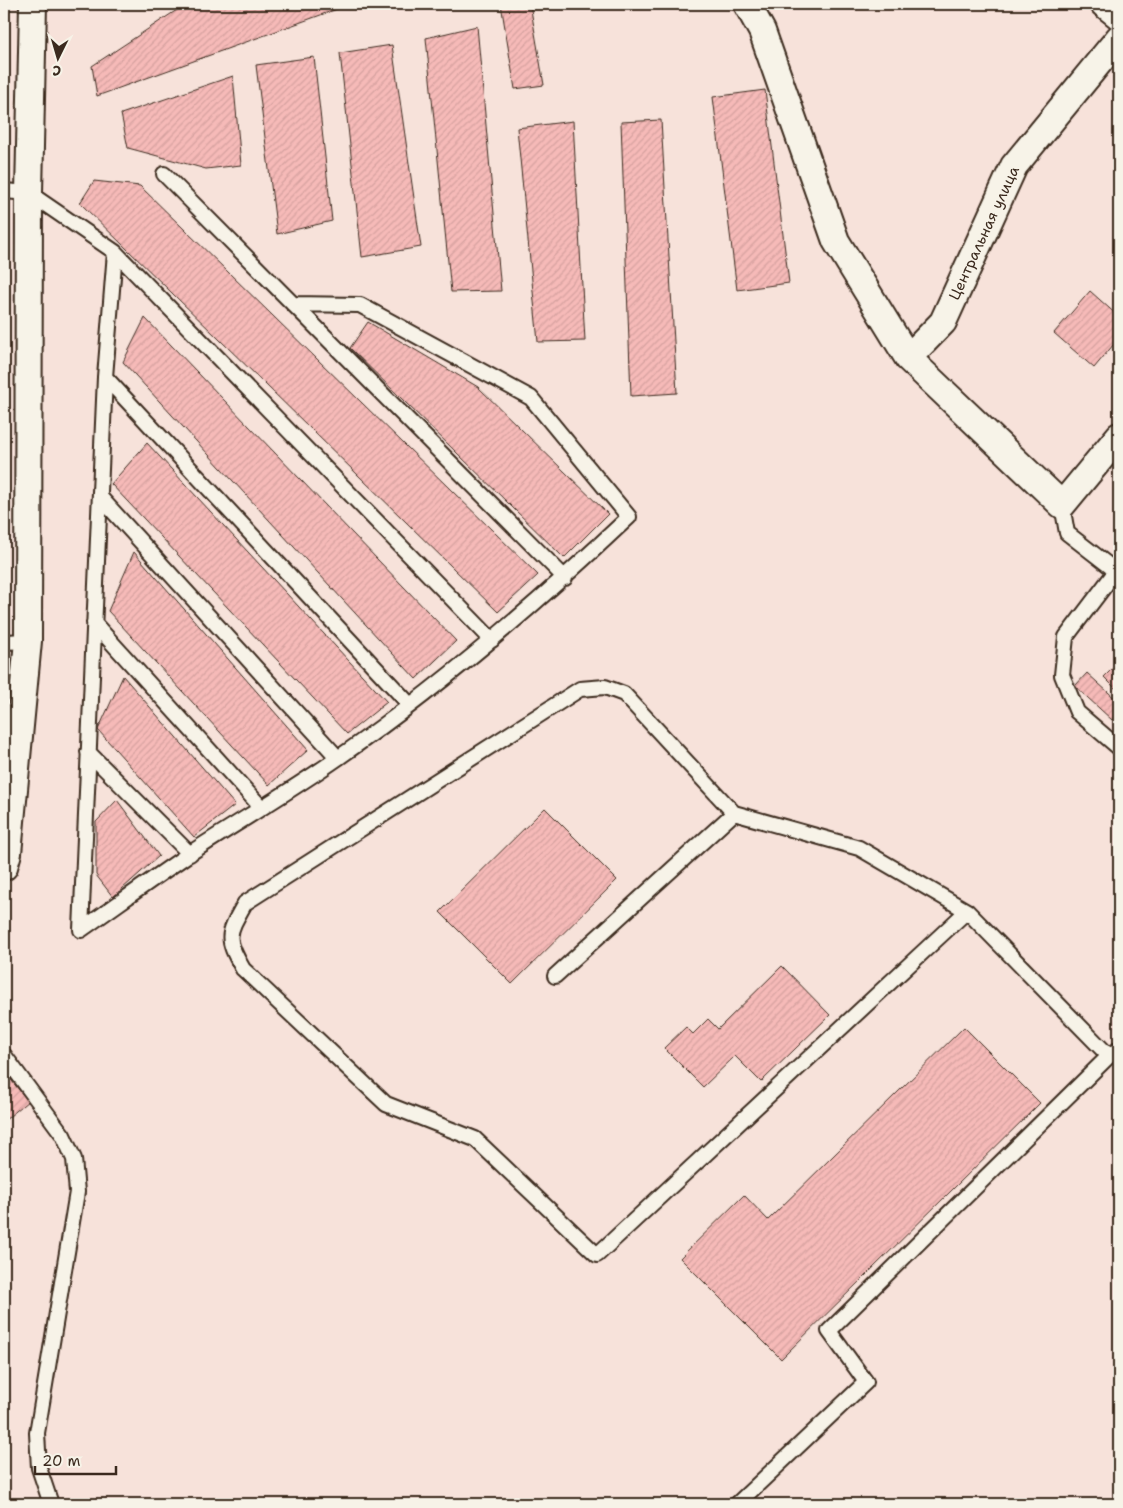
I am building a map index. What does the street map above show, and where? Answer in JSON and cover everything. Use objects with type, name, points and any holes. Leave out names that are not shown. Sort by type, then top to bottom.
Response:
[{"type":"street","points":[[4,867],[8,853],[16,642],[16,192],[33,4]]},
{"type":"street","points":[[747,4],[762,31],[836,241],[908,358],[1062,505],[1119,436]]},
{"type":"street","points":[[1104,4],[1119,16]]},
{"type":"street","name":"Центральная улица","points":[[908,358],[943,322],[1014,166],[1119,38]]},
{"type":"lane","points":[[164,174],[565,578]]},
{"type":"lane","points":[[16,192],[116,252],[492,640]]},
{"type":"lane","points":[[116,252],[105,377],[81,930],[190,854],[338,758],[410,706],[565,578],[629,517],[532,398],[360,305],[292,304]]},
{"type":"lane","points":[[105,377],[410,706]]},
{"type":"lane","points":[[100,497],[338,758]]},
{"type":"lane","points":[[1062,505],[1067,533],[1116,571],[1066,637],[1062,675],[1077,712],[1119,748]]},
{"type":"lane","points":[[94,623],[260,808]]},
{"type":"lane","points":[[737,1504],[866,1382],[829,1331],[1114,1053],[967,911],[859,848],[734,813],[624,694],[605,687],[580,689],[245,903],[232,926],[230,945],[243,969],[386,1104],[475,1139],[598,1255],[967,911]]},
{"type":"lane","points":[[88,752],[190,854]]},
{"type":"lane","points":[[555,976],[734,813]]},
{"type":"lane","points":[[4,1055],[63,1135],[74,1159],[77,1192],[37,1432],[39,1468],[51,1504]]},
{"type":"building","points":[[186,4],[351,4],[97,96],[92,66]]},
{"type":"building","points":[[501,4],[530,4],[544,85],[515,89]]},
{"type":"building","points":[[477,26],[501,291],[451,292],[426,38]]},
{"type":"building","points":[[392,45],[421,247],[362,257],[340,53]]},
{"type":"building","points":[[314,57],[332,221],[277,234],[256,65]]},
{"type":"building","points":[[233,76],[241,165],[206,169],[128,148],[121,114]]},
{"type":"building","points":[[765,90],[789,283],[737,290],[713,97]]},
{"type":"building","points":[[661,120],[677,393],[631,396],[621,122]]},
{"type":"building","points":[[573,121],[585,341],[538,342],[517,128]]},
{"type":"building","points":[[94,181],[140,186],[538,575],[498,612],[80,203]]},
{"type":"building","points":[[1090,291],[1119,317],[1119,338],[1094,368],[1054,333]]},
{"type":"building","points":[[145,318],[456,641],[416,679],[123,362]]},
{"type":"building","points":[[368,322],[478,387],[608,514],[564,558],[350,348]]},
{"type":"building","points":[[147,443],[387,702],[347,734],[111,484]]},
{"type":"building","points":[[134,552],[308,750],[269,785],[108,611]]},
{"type":"building","points":[[1119,662],[1119,692],[1104,677]]},
{"type":"building","points":[[1087,673],[1119,702],[1119,713],[1112,720],[1075,686]]},
{"type":"building","points":[[123,676],[235,805],[194,837],[98,730]]},
{"type":"building","points":[[117,800],[159,856],[113,897],[96,875],[96,822]]},
{"type":"building","points":[[545,808],[617,880],[512,984],[440,912]]},
{"type":"building","points":[[782,966],[830,1015],[761,1082],[735,1056],[703,1087],[664,1048],[686,1027],[693,1034],[708,1019],[718,1029]]},
{"type":"building","points":[[964,1027],[1040,1103],[781,1359],[680,1258],[744,1195],[768,1220]]},
{"type":"building","points":[[4,1071],[28,1101],[4,1121]]}]
